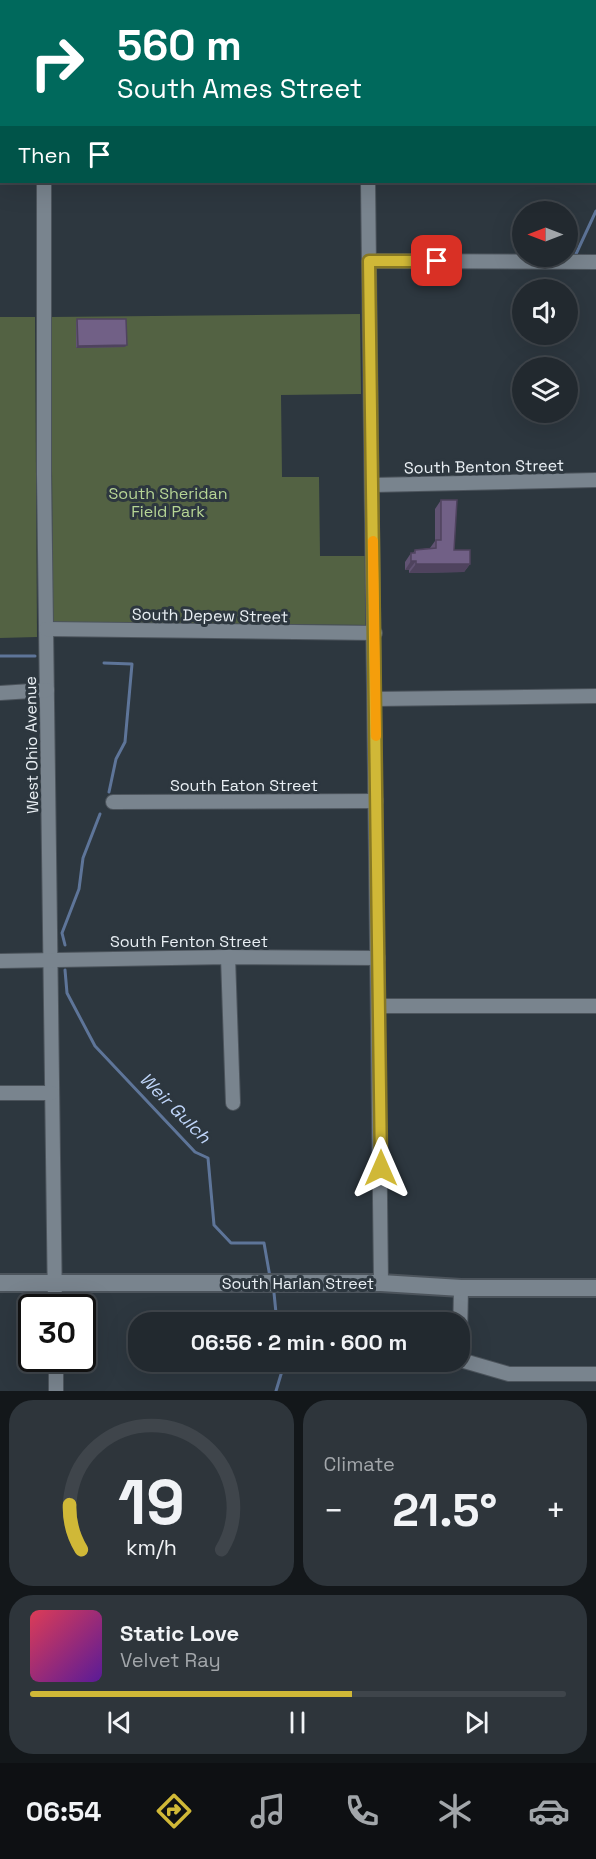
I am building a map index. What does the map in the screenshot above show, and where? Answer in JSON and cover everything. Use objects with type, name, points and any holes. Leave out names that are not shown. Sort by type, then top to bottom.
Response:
[{"type":"street","name":"West Ohio Avenue","points":[[44,183],[46,629],[55,1294]]},
{"type":"street","points":[[368,183],[380,1006],[381,1283]]},
{"type":"street","points":[[369,261],[596,262]]},
{"type":"street","name":"South Benton Street","points":[[373,484],[596,480]]},
{"type":"street","name":"South Depew Street","points":[[46,629],[375,633]]},
{"type":"street","points":[[0,693],[47,690]]},
{"type":"street","points":[[375,699],[596,696]]},
{"type":"street","name":"South Eaton Street","points":[[113,802],[376,801]]},
{"type":"street","points":[[228,957],[233,1103]]},
{"type":"street","name":"South Fenton Street","points":[[0,961],[228,957],[378,958]]},
{"type":"street","points":[[380,1006],[596,1006]]},
{"type":"street","points":[[0,1093],[52,1093]]},
{"type":"street","name":"South Harlan Street","points":[[0,1283],[381,1283],[461,1288],[596,1288]]},
{"type":"street","points":[[461,1288],[460,1339],[464,1360],[509,1374],[596,1374]]},
{"type":"street","points":[[56,1372],[56,1391]]},
{"type":"green space","name":"South Sheridan Field Park","points":[[360,314],[361,394],[281,395],[282,477],[319,477],[320,556],[365,556],[365,625],[53,622],[51,317]]},
{"type":"green space","points":[[0,317],[35,317],[37,637],[0,638]]},
{"type":"building","points":[[77,319],[126,319],[127,345],[78,346]]},
{"type":"building","points":[[441,500],[457,500],[454,550],[470,550],[470,564],[416,564],[416,561],[411,561],[411,553],[415,553],[415,550],[436,548],[436,540],[441,540]]},
{"type":"waterway","points":[[578,250],[596,211]]},
{"type":"waterway","name":"Weir Gulch","points":[[0,656],[35,656]]},
{"type":"waterway","name":"Weir Gulch","points":[[104,663],[132,664],[125,742],[116,759],[109,792]]},
{"type":"waterway","name":"Weir Gulch","points":[[65,945],[62,933],[79,889],[83,858],[100,814]]},
{"type":"waterway","name":"Weir Gulch","points":[[65,970],[67,993],[95,1046],[195,1152],[208,1158],[214,1225],[231,1243],[264,1243],[270,1277]]},
{"type":"waterway","name":"Weir Gulch","points":[[274,1293],[276,1312]]},
{"type":"waterway","name":"Weir Gulch","points":[[276,1391],[282,1372]]},
{"type":"slow traffic","points":[[373,541],[376,736]]},
{"type":"route","points":[[381,1168],[369,261],[437,261]]}]
